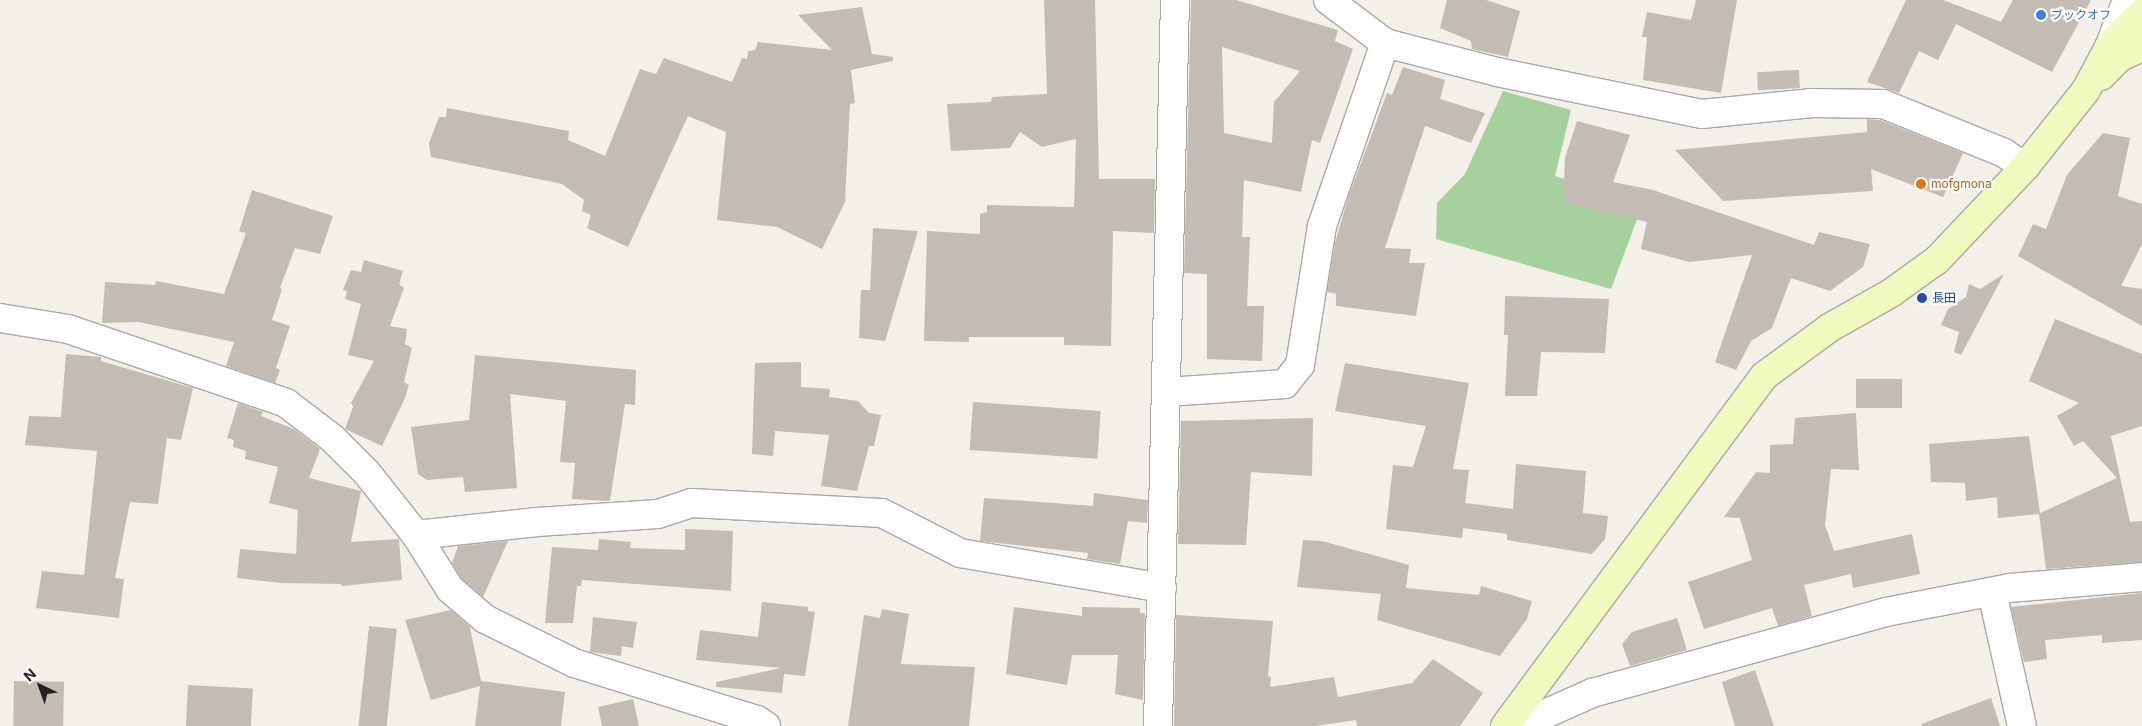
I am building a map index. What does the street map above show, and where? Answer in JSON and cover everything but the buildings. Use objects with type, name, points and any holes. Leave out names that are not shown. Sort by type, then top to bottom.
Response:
[{"type":"street","points":[[1158,726],[1175,0]]},
{"type":"street","points":[[1328,0],[1385,43],[1497,72],[1702,114],[1812,103],[1883,104],[2004,153],[2025,167]]},
{"type":"street","points":[[2086,90],[2110,45],[2127,0]]},
{"type":"street","points":[[2110,45],[2142,13]]},
{"type":"street","points":[[1167,392],[1285,384],[1300,365],[1322,226],[1385,43]]},
{"type":"street","points":[[1505,726],[1764,376],[1829,328],[1891,293],[1937,260],[1988,210],[2086,90],[2120,57],[2142,47]]},
{"type":"street","points":[[0,318],[68,328],[286,403],[332,438],[367,473],[416,535],[450,589],[485,619],[574,663],[758,720],[766,726]]},
{"type":"street","points":[[416,535],[536,522],[658,514],[691,503],[882,513],[960,553],[1162,588]]},
{"type":"street","points":[[1518,726],[1592,693],[1886,612],[1992,592],[2142,577]]},
{"type":"street","points":[[1992,592],[2022,726]]},
{"type":"green space","points":[[1503,91],[1571,110],[1555,176],[1642,206],[1611,289],[1436,239],[1437,203],[1465,174]]},
{"type":"place","name":"ブックオフ","points":[[2041,15]]},
{"type":"place","name":"mofgmona","points":[[1921,184]]},
{"type":"place","name":"長田","points":[[1922,298]]}]
